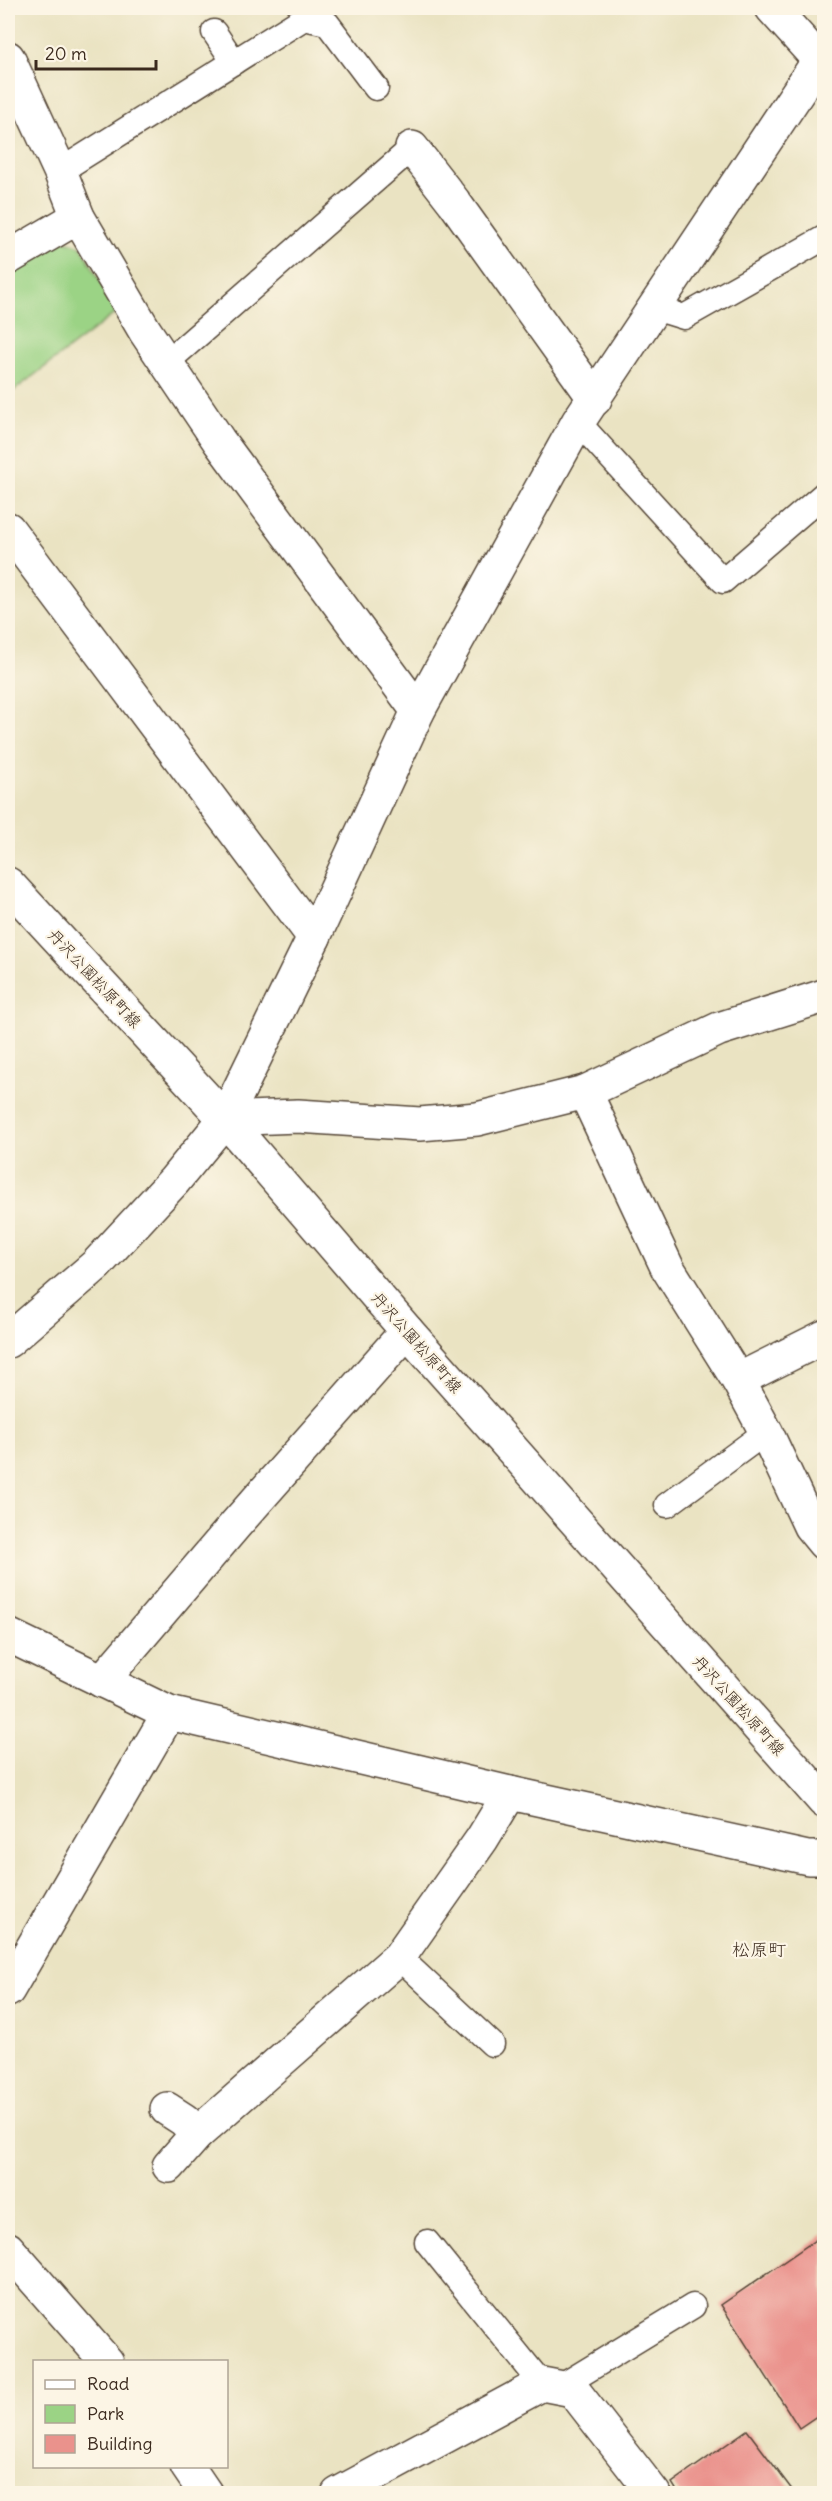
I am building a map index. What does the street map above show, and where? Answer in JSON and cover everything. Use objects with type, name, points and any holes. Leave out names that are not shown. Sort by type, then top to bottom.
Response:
[{"type":"street","points":[[8,1341],[96,1265],[174,1181],[225,1119],[314,937],[418,711],[586,410],[822,57],[772,8]]},
{"type":"street","points":[[8,58],[60,171],[78,217],[145,331],[219,441],[418,711]]},
{"type":"street","points":[[412,148],[454,202],[586,410]]},
{"type":"street","points":[[8,258],[78,217]]},
{"type":"street","points":[[8,529],[314,937]]},
{"type":"street","name":"丹沢公園松原町線","points":[[8,884],[225,1119],[407,1331],[825,1801]]},
{"type":"street","points":[[225,1119],[297,1116],[420,1124],[477,1119],[585,1092],[719,1029],[825,996]]},
{"type":"street","points":[[585,1092],[667,1267],[738,1380],[766,1432],[810,1526],[825,1543]]},
{"type":"street","points":[[102,1681],[236,1524],[407,1331]]},
{"type":"street","points":[[738,1380],[825,1337]]},
{"type":"street","points":[[8,1635],[169,1713],[510,1793],[807,1858],[825,1858]]},
{"type":"street","points":[[8,1990],[169,1713]]},
{"type":"street","points":[[169,2166],[197,2134],[399,1957],[482,1839],[510,1793]]},
{"type":"street","points":[[166,2109],[184,2120],[197,2134]]},
{"type":"street","points":[[8,2249],[106,2360]]},
{"type":"street","points":[[338,2493],[551,2386],[573,2390],[654,2493]]},
{"type":"street","points":[[188,2468],[206,2493]]},
{"type":"lane","points":[[60,171],[304,18],[327,23],[376,88]]},
{"type":"lane","points":[[214,32],[234,62]]},
{"type":"lane","points":[[166,363],[412,148]]},
{"type":"lane","points":[[655,308],[684,316],[825,238]]},
{"type":"lane","points":[[586,410],[723,581],[825,494]]},
{"type":"lane","points":[[667,1505],[766,1432]]},
{"type":"lane","points":[[399,1957],[492,2044]]},
{"type":"lane","points":[[427,2242],[551,2386],[693,2306]]},
{"type":"green space","points":[[63,240],[81,246],[117,312],[8,395],[8,273]]},
{"type":"building","points":[[824,2234],[824,2411],[799,2428],[721,2305]]},
{"type":"building","points":[[747,2430],[793,2491],[790,2494],[679,2494],[672,2483]]},
{"type":"district","name":"松原町","points":[[759,1949]]}]
